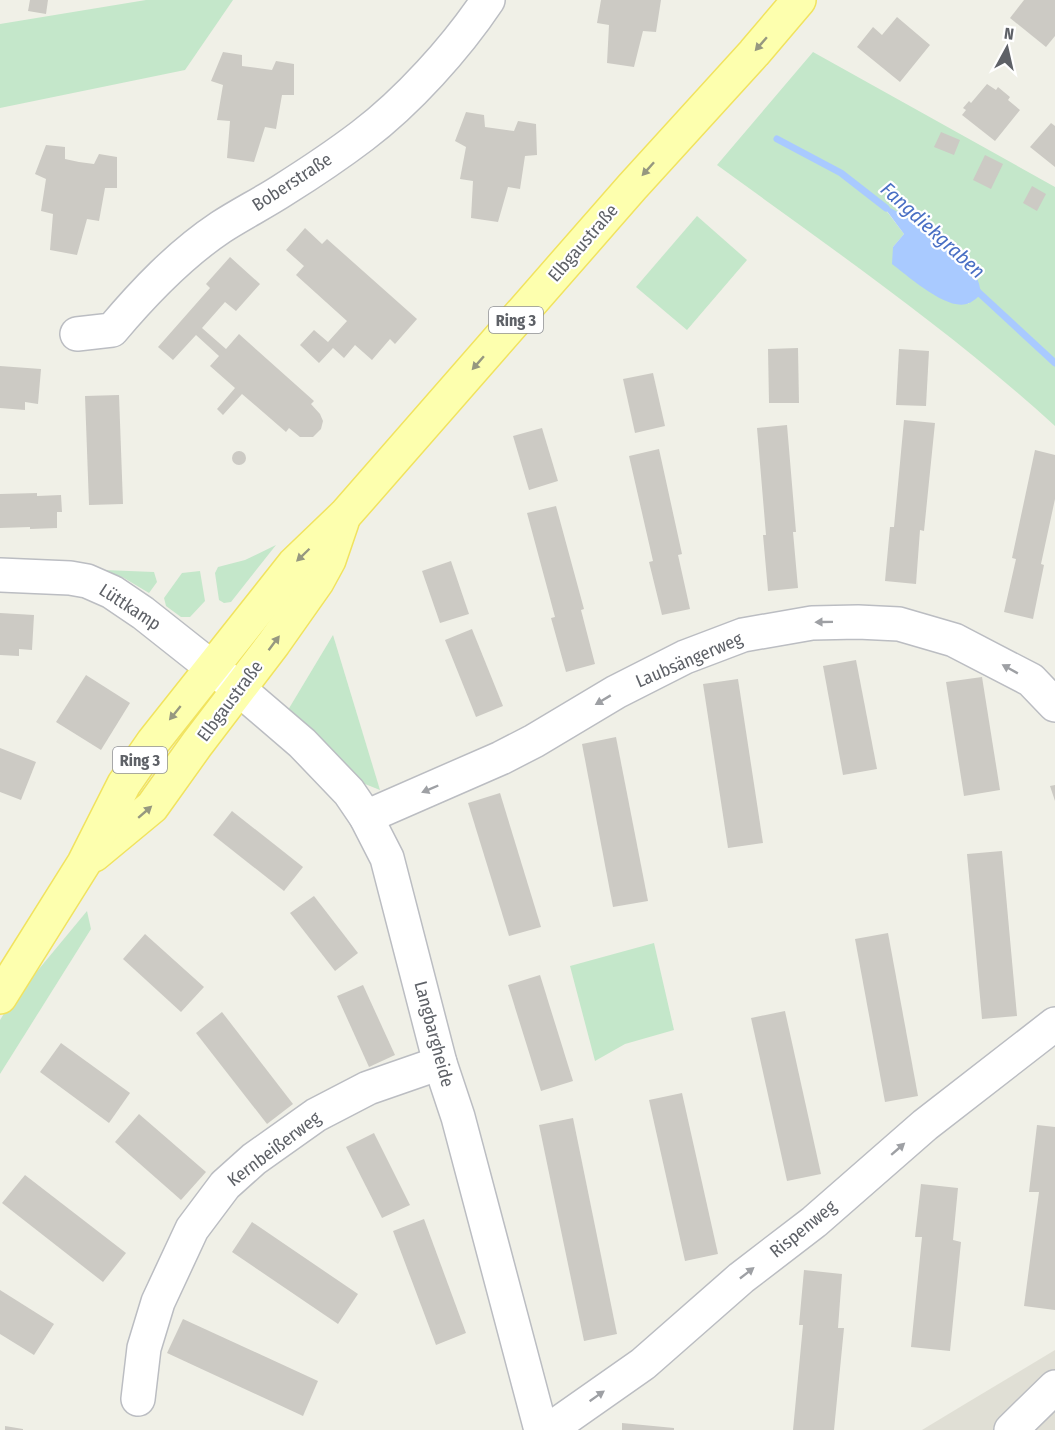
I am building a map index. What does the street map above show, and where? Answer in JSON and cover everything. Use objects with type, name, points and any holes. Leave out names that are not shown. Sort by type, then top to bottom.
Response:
[{"type":"main road","name":"Elbgaustraße","points":[[0,997],[84,863],[124,784],[168,722],[294,564],[345,515],[799,0]]},
{"type":"main road","name":"Elbgaustraße","points":[[84,863],[152,807],[317,582],[329,560],[345,515]]},
{"type":"street","name":"Boberstraße","points":[[77,334],[112,330],[144,293],[178,260],[220,228],[283,190],[362,136],[385,117],[442,60],[488,0]]},
{"type":"street","name":"Lüttkamp","points":[[0,575],[70,578],[100,586],[143,613],[239,689]]},
{"type":"street","name":"Laubsängerweg","points":[[366,817],[510,754],[616,692],[685,657],[743,635],[812,622],[899,624],[943,637],[986,656],[1030,680],[1055,705]]},
{"type":"street","name":"Langbargheide","points":[[239,689],[326,766],[349,792],[366,817],[387,858],[440,1064],[458,1118],[541,1430]]},
{"type":"street","name":"Rispenweg","points":[[549,1430],[642,1364],[741,1278],[814,1222],[925,1125],[1055,1024]]},
{"type":"street","name":"Kernbeißerweg","points":[[138,1399],[141,1360],[158,1302],[192,1229],[225,1185],[254,1159],[316,1115],[368,1088],[440,1064]]},
{"type":"street","points":[[1011,1430],[1055,1387]]},
{"type":"shaded area","points":[[1055,1350],[1055,1430],[922,1430],[965,1404]]},
{"type":"green space","points":[[146,0],[233,0],[185,70],[0,108],[0,24]]},
{"type":"green space","points":[[813,52],[1055,187],[1055,426],[932,323],[717,165]],"holes":[[[882,205],[969,304],[893,247],[904,234]]]},
{"type":"green space","points":[[697,216],[747,260],[687,330],[636,287]]},
{"type":"green space","points":[[276,545],[231,602],[224,603],[219,600],[215,573],[218,567],[245,560]]},
{"type":"green space","points":[[104,570],[154,572],[157,582],[149,593],[124,578]]},
{"type":"green space","points":[[200,571],[205,601],[190,617],[181,617],[166,606],[164,598],[182,573]]},
{"type":"green space","points":[[333,635],[380,790],[360,782],[288,710]]},
{"type":"green space","points":[[87,911],[91,929],[0,1074],[0,1020],[10,1004]]},
{"type":"green space","points":[[654,943],[674,1030],[625,1044],[595,1061],[570,966]]},
{"type":"water","points":[[881,203],[927,228],[957,251],[969,264],[977,279],[981,295],[969,303],[961,305],[951,303],[929,292],[892,264],[893,247],[904,234]]},
{"type":"building","points":[[30,0],[48,0],[46,14],[28,11]]},
{"type":"building","points":[[601,0],[661,0],[656,32],[643,31],[634,67],[607,63],[609,25],[597,23]]},
{"type":"building","points":[[1024,0],[1055,0],[1055,36],[1046,47],[1010,18]]},
{"type":"building","points":[[897,17],[930,45],[900,82],[857,47],[873,27],[882,35]]},
{"type":"building","points":[[223,52],[242,55],[242,66],[272,70],[276,61],[294,64],[294,95],[282,95],[276,129],[265,127],[254,162],[227,158],[230,121],[217,120],[223,85],[211,81]]},
{"type":"building","points":[[987,84],[996,90],[998,87],[1020,110],[995,141],[962,115],[966,110],[963,108],[969,101],[971,103]]},
{"type":"building","points":[[466,112],[484,115],[485,127],[514,131],[518,121],[536,124],[537,155],[525,156],[520,189],[508,187],[498,222],[471,218],[473,181],[460,179],[466,147],[455,141]]},
{"type":"building","points":[[1051,123],[1055,126],[1055,167],[1030,147]]},
{"type":"building","points":[[941,132],[960,140],[954,155],[934,147]]},
{"type":"building","points":[[46,145],[65,147],[65,159],[79,162],[94,164],[99,154],[117,157],[117,188],[105,188],[99,221],[87,219],[77,255],[50,250],[53,214],[41,211],[46,179],[35,174]]},
{"type":"building","points":[[985,155],[1003,164],[991,189],[973,180]]},
{"type":"building","points":[[1032,186],[1046,194],[1037,211],[1023,203]]},
{"type":"building","points":[[305,228],[322,244],[327,239],[417,319],[395,344],[390,339],[372,360],[355,345],[344,358],[333,348],[319,363],[300,345],[314,330],[328,342],[347,321],[296,275],[304,266],[286,250]]},
{"type":"building","points":[[230,257],[260,284],[236,311],[225,302],[202,328],[226,349],[239,334],[314,401],[311,404],[323,421],[321,429],[313,437],[300,437],[289,428],[286,432],[242,394],[223,415],[217,409],[235,388],[210,366],[219,356],[196,335],[173,360],[158,347],[210,288],[206,284]]},
{"type":"building","points":[[798,348],[799,403],[769,403],[768,349]]},
{"type":"building","points":[[899,349],[929,351],[926,406],[896,405]]},
{"type":"building","points":[[0,366],[41,369],[38,404],[25,402],[25,410],[0,408]]},
{"type":"building","points":[[653,373],[665,426],[635,433],[623,379]]},
{"type":"building","points":[[119,395],[123,504],[89,505],[85,396]]},
{"type":"building","points":[[904,420],[935,423],[924,531],[920,530],[916,584],[885,581],[890,527],[894,527]]},
{"type":"building","points":[[787,425],[798,588],[768,591],[757,428]]},
{"type":"building","points":[[542,428],[558,481],[529,490],[513,436]]},
{"type":"building","points":[[659,449],[682,554],[678,555],[690,609],[662,615],[649,562],[653,561],[629,456]]},
{"type":"building","points":[[1035,450],[1055,455],[1055,499],[1041,564],[1044,565],[1033,619],[1004,612],[1016,559],[1012,558]]},
{"type":"building","points":[[236,451],[242,451],[246,458],[242,465],[236,465],[232,461],[232,455]]},
{"type":"building","points":[[37,493],[37,496],[61,495],[62,512],[57,512],[57,528],[0,528],[0,494]]},
{"type":"building","points":[[556,506],[584,609],[581,610],[595,664],[566,672],[551,618],[555,617],[527,513]]},
{"type":"building","points":[[451,561],[469,614],[440,623],[422,571]]},
{"type":"building","points":[[0,613],[34,615],[32,650],[19,649],[19,656],[0,655]]},
{"type":"building","points":[[472,629],[503,706],[476,717],[445,640]]},
{"type":"building","points":[[856,660],[877,769],[843,775],[823,666]]},
{"type":"building","points":[[86,675],[130,703],[101,750],[56,722]]},
{"type":"building","points":[[982,677],[1000,790],[964,796],[946,682]]},
{"type":"building","points":[[738,679],[763,843],[728,848],[703,684]]},
{"type":"building","points":[[616,737],[648,901],[613,907],[582,744]]},
{"type":"building","points":[[0,748],[36,762],[21,800],[0,792]]},
{"type":"building","points":[[1055,785],[1055,801],[1050,786]]},
{"type":"building","points":[[500,793],[541,927],[509,936],[468,803]]},
{"type":"building","points":[[232,811],[303,867],[284,891],[213,835]]},
{"type":"building","points":[[1002,851],[1017,1016],[982,1019],[967,854]]},
{"type":"building","points":[[314,896],[358,953],[335,971],[290,913]]},
{"type":"building","points":[[888,933],[918,1096],[885,1102],[855,939]]},
{"type":"building","points":[[145,934],[204,987],[181,1012],[123,959]]},
{"type":"building","points":[[540,975],[573,1081],[541,1091],[508,985]]},
{"type":"building","points":[[363,985],[395,1055],[369,1067],[337,996]]},
{"type":"building","points":[[785,1011],[821,1174],[787,1181],[751,1018]]},
{"type":"building","points":[[222,1012],[293,1104],[267,1124],[196,1033]]},
{"type":"building","points":[[61,1043],[130,1093],[109,1123],[40,1072]]},
{"type":"building","points":[[682,1093],[718,1254],[685,1261],[649,1100]]},
{"type":"building","points":[[139,1114],[206,1172],[181,1200],[115,1142]]},
{"type":"building","points":[[573,1118],[617,1334],[584,1341],[539,1125]]},
{"type":"building","points":[[1037,1125],[1055,1127],[1055,1310],[1024,1306],[1039,1192],[1029,1192]]},
{"type":"building","points":[[374,1133],[410,1205],[382,1218],[346,1147]]},
{"type":"building","points":[[25,1175],[126,1253],[103,1282],[2,1203]]},
{"type":"building","points":[[921,1184],[958,1188],[953,1240],[961,1242],[950,1351],[911,1347],[922,1237],[915,1237]]},
{"type":"building","points":[[424,1219],[466,1333],[436,1345],[393,1231]]},
{"type":"building","points":[[252,1222],[358,1294],[338,1324],[232,1252]]},
{"type":"building","points":[[804,1270],[842,1274],[838,1328],[844,1328],[834,1430],[793,1430],[803,1325],[799,1325]]},
{"type":"building","points":[[0,1290],[54,1324],[34,1355],[0,1334]]},
{"type":"building","points":[[183,1319],[318,1381],[303,1416],[167,1353]]},
{"type":"building","points":[[622,1423],[674,1428],[674,1430],[622,1430]]},
{"type":"building","points":[[5,1426],[23,1429],[23,1430],[5,1430]]},
{"type":"waterway","name":"Fangdiekgraben","points":[[777,139],[841,173],[886,208]]},
{"type":"waterway","name":"Fangdiekgraben","points":[[976,290],[1055,363]]}]
